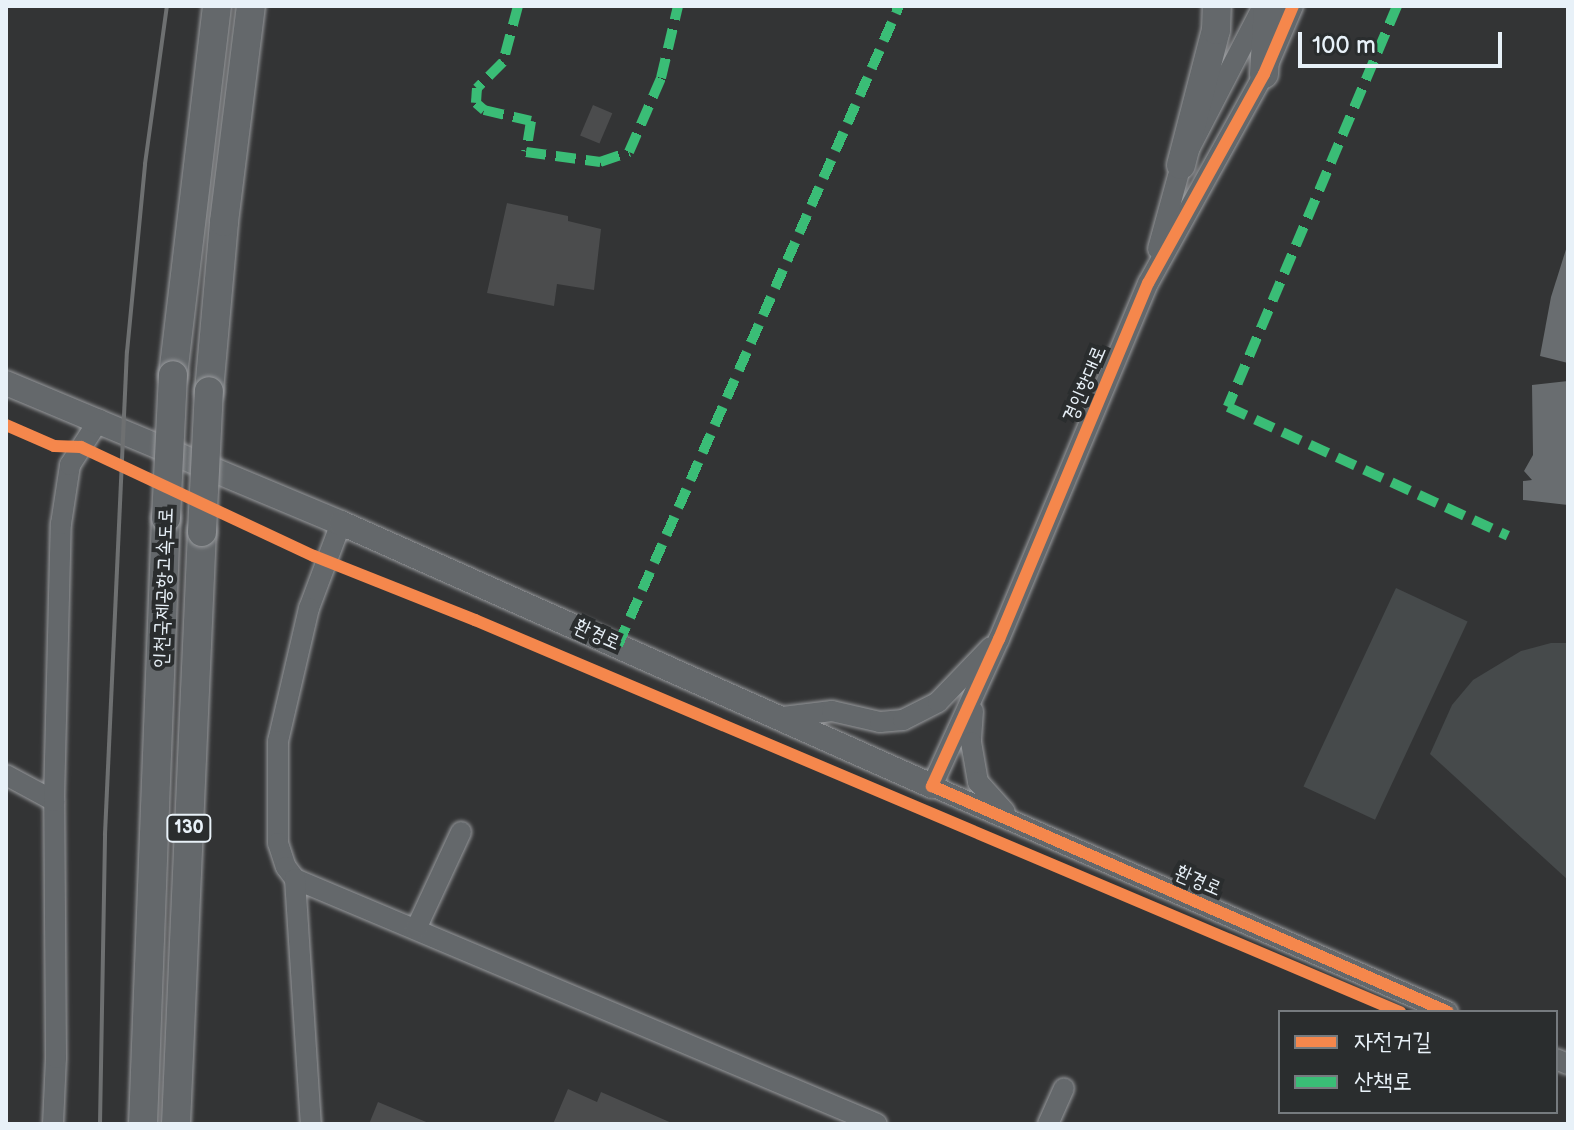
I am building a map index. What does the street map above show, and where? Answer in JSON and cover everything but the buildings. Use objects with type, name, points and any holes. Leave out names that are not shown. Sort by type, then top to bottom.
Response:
[{"type":"highway","name":"인천국제공항고속도로","points":[[143,1124],[173,375],[217,6]]},
{"type":"highway","name":"인천국제공항고속도로","points":[[176,1124],[209,391],[224,222],[251,6]]},
{"type":"highway","points":[[1181,165],[1216,30],[1217,6]]},
{"type":"highway","points":[[1264,74],[1265,6]]},
{"type":"main road","name":"환경로","points":[[6,383],[341,523],[783,717],[932,786]]},
{"type":"street","name":"경인항대로","points":[[1148,283],[1181,165],[1265,6]]},
{"type":"street","name":"경인항대로","points":[[932,786],[974,698],[1148,283],[1264,74],[1293,6]]},
{"type":"street","points":[[53,1124],[56,1058],[54,801],[61,524],[70,465],[99,420]]},
{"type":"street","points":[[341,523],[309,608],[278,741],[278,843],[286,867],[295,879],[877,1124]]},
{"type":"street","points":[[783,717],[832,711],[880,722],[903,720],[938,702],[999,639]]},
{"type":"street","points":[[974,698],[971,742],[978,782],[1007,815],[1053,840]]},
{"type":"street","points":[[6,775],[54,801]]},
{"type":"street","name":"환경로","points":[[932,786],[1443,1010]]},
{"type":"street","points":[[416,929],[461,832]]},
{"type":"street","points":[[295,879],[311,1124]]},
{"type":"street","points":[[1048,1124],[1064,1088]]},
{"type":"shaded area","points":[[1568,243],[1568,363],[1540,356],[1551,297]]},
{"type":"shaded area","points":[[1568,381],[1568,505],[1523,500],[1523,481],[1532,480],[1524,471],[1533,455],[1532,385]]},
{"type":"shaded area","points":[[1396,588],[1468,621],[1375,820],[1303,786]]},
{"type":"shaded area","points":[[1551,643],[1568,643],[1568,880],[1430,754],[1452,705],[1473,680],[1521,651]]},
{"type":"railway","points":[[100,1124],[105,834],[127,352],[145,164],[167,6]]},
{"type":"marked path","points":[[518,6],[503,62],[477,88],[476,103],[484,110],[531,121],[526,152],[600,162],[629,152],[661,78],[678,6]]},
{"type":"marked path","points":[[618,645],[899,6]]},
{"type":"marked path","points":[[1397,6],[1228,407],[1508,536]]},
{"type":"cycle path","points":[[1293,6],[1264,74],[1148,283],[999,639],[932,786],[1443,1010]]},
{"type":"cycle path","points":[[6,425],[54,446],[81,447],[314,556],[475,620],[1395,1010]]}]
